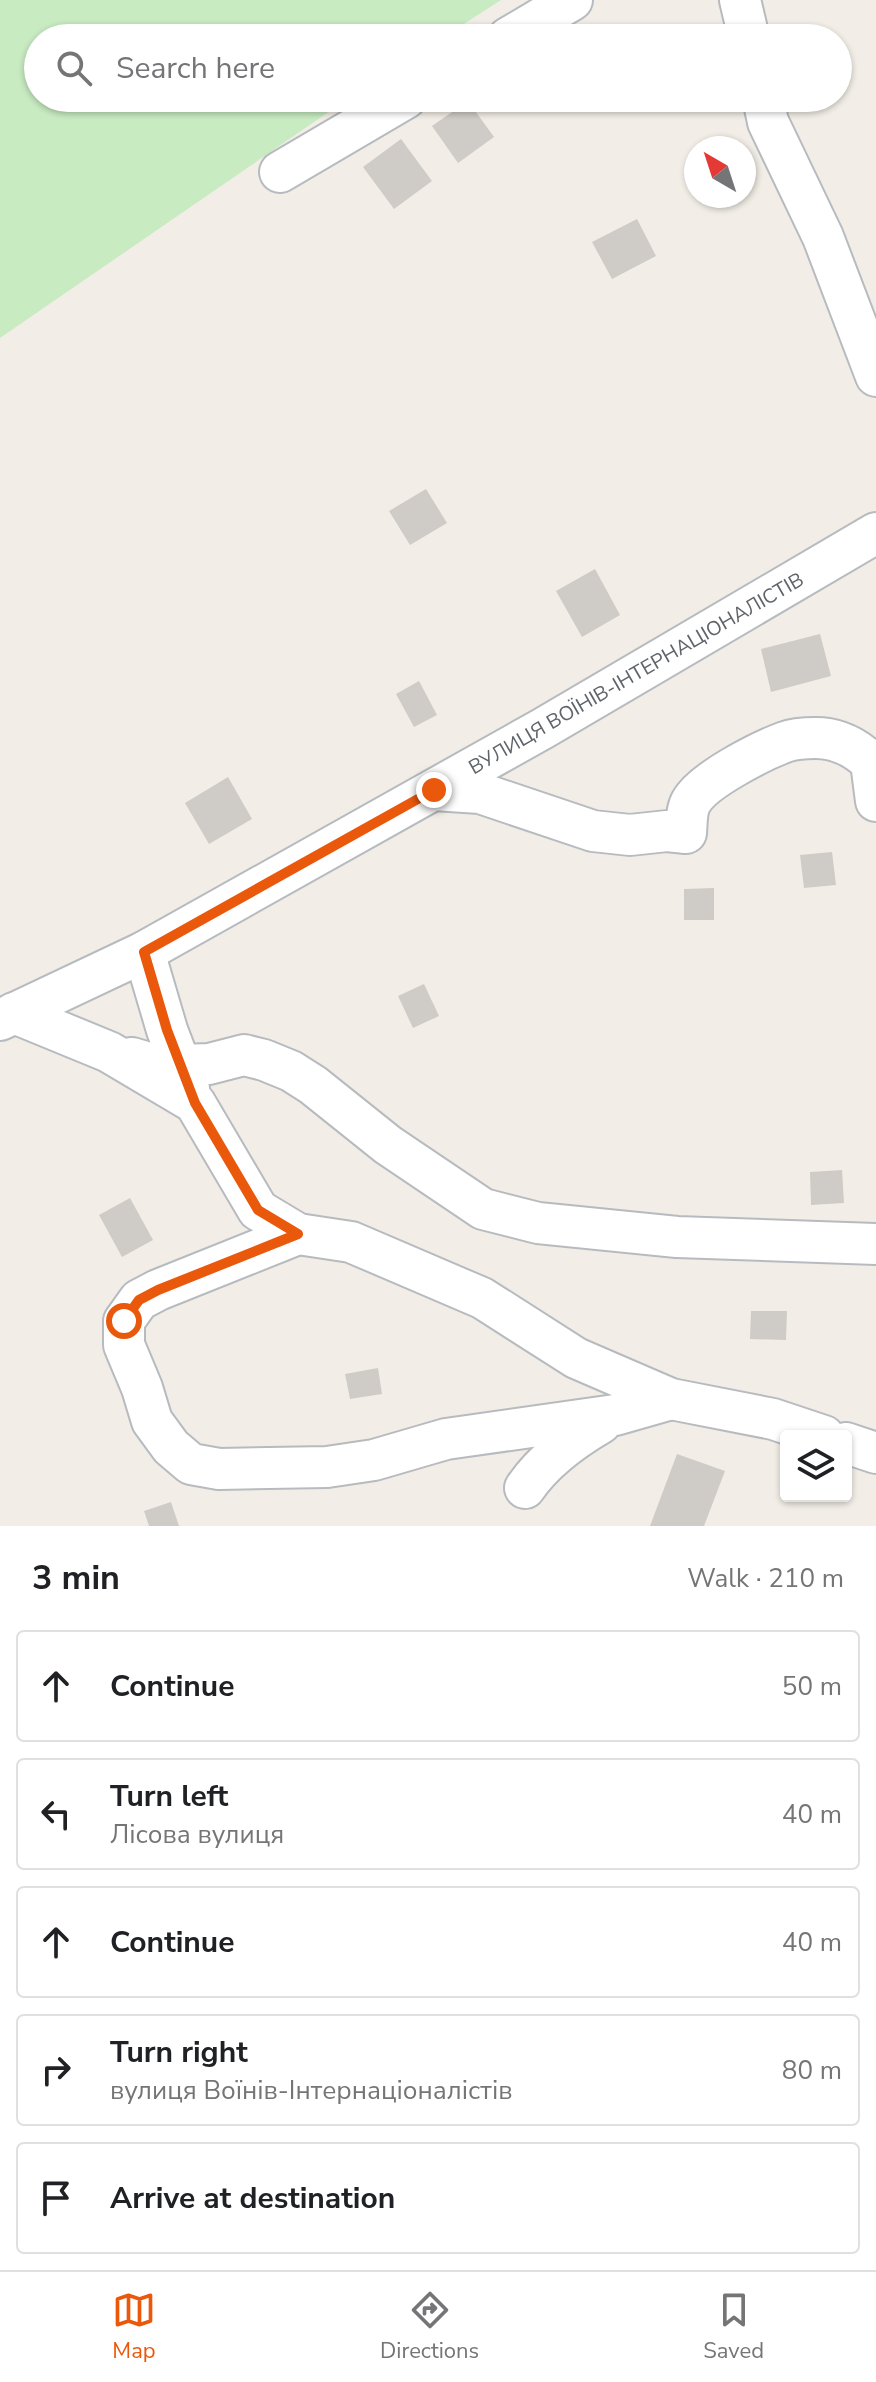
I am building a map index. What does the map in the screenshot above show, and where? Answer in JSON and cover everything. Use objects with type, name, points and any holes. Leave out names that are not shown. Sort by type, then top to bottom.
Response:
[{"type":"street","points":[[532,24],[572,0]]},
{"type":"street","points":[[740,0],[746,24]]},
{"type":"street","points":[[280,172],[382,112]]},
{"type":"street","points":[[766,112],[866,324],[876,376]]},
{"type":"street","points":[[823,237],[856,276],[876,284]]},
{"type":"street","name":"ВУЛИЦЯ ВОЇНІВ-ІНТЕРНАЦІОНАЛІСТІВ","points":[[7,1017],[144,952],[434,790],[876,533]]},
{"type":"street","points":[[434,790],[480,793],[593,831],[630,835],[667,831],[686,833],[689,805],[696,795],[711,784],[787,741],[816,738],[855,748],[871,762],[876,801]]},
{"type":"street","points":[[144,952],[157,1001],[195,1103],[258,1210],[298,1234],[351,1242],[482,1298],[576,1358],[671,1399],[773,1419],[806,1430]]},
{"type":"street","points":[[7,1017],[152,1064],[209,1064],[244,1055],[264,1060],[291,1071],[313,1085],[388,1145],[483,1209],[538,1223],[677,1237],[876,1244]]},
{"type":"street","points":[[109,1052],[195,1103]]},
{"type":"street","points":[[298,1234],[158,1290],[139,1300],[124,1321],[124,1345],[152,1421],[171,1447],[191,1464],[219,1469],[327,1467],[374,1460],[446,1439],[615,1415],[671,1399]]},
{"type":"street","points":[[525,1488],[557,1453],[615,1415]]},
{"type":"street","points":[[852,1445],[876,1453]]},
{"type":"green space","points":[[0,0],[501,0],[464,24],[24,24],[24,112],[329,112],[0,338]]},
{"type":"building","points":[[452,112],[476,112],[494,137],[458,163],[432,126]]},
{"type":"building","points":[[401,139],[432,181],[394,209],[363,167]]},
{"type":"building","points":[[637,219],[656,256],[612,279],[592,242]]},
{"type":"building","points":[[426,489],[447,523],[410,545],[389,511]]},
{"type":"building","points":[[595,569],[620,615],[582,637],[556,591]]},
{"type":"building","points":[[820,634],[831,676],[771,692],[761,649]]},
{"type":"building","points":[[419,681],[437,715],[414,727],[396,694]]},
{"type":"building","points":[[228,777],[252,819],[209,844],[185,803]]},
{"type":"building","points":[[832,852],[836,885],[804,888],[800,855]]},
{"type":"building","points":[[714,888],[714,920],[684,920],[684,889]]},
{"type":"building","points":[[424,984],[439,1016],[413,1028],[398,996]]},
{"type":"building","points":[[842,1170],[844,1203],[811,1205],[810,1172]]},
{"type":"building","points":[[130,1198],[153,1240],[122,1257],[99,1215]]},
{"type":"building","points":[[751,1311],[787,1311],[786,1340],[750,1339]]},
{"type":"building","points":[[378,1368],[382,1394],[350,1399],[345,1374]]},
{"type":"building","points":[[677,1454],[725,1471],[704,1526],[650,1526]]},
{"type":"building","points":[[171,1502],[179,1526],[149,1526],[144,1511]]},
{"type":"route","points":[[124,1321],[139,1300],[158,1290],[298,1234],[258,1210],[195,1103],[167,1030],[144,952],[434,790]]}]
